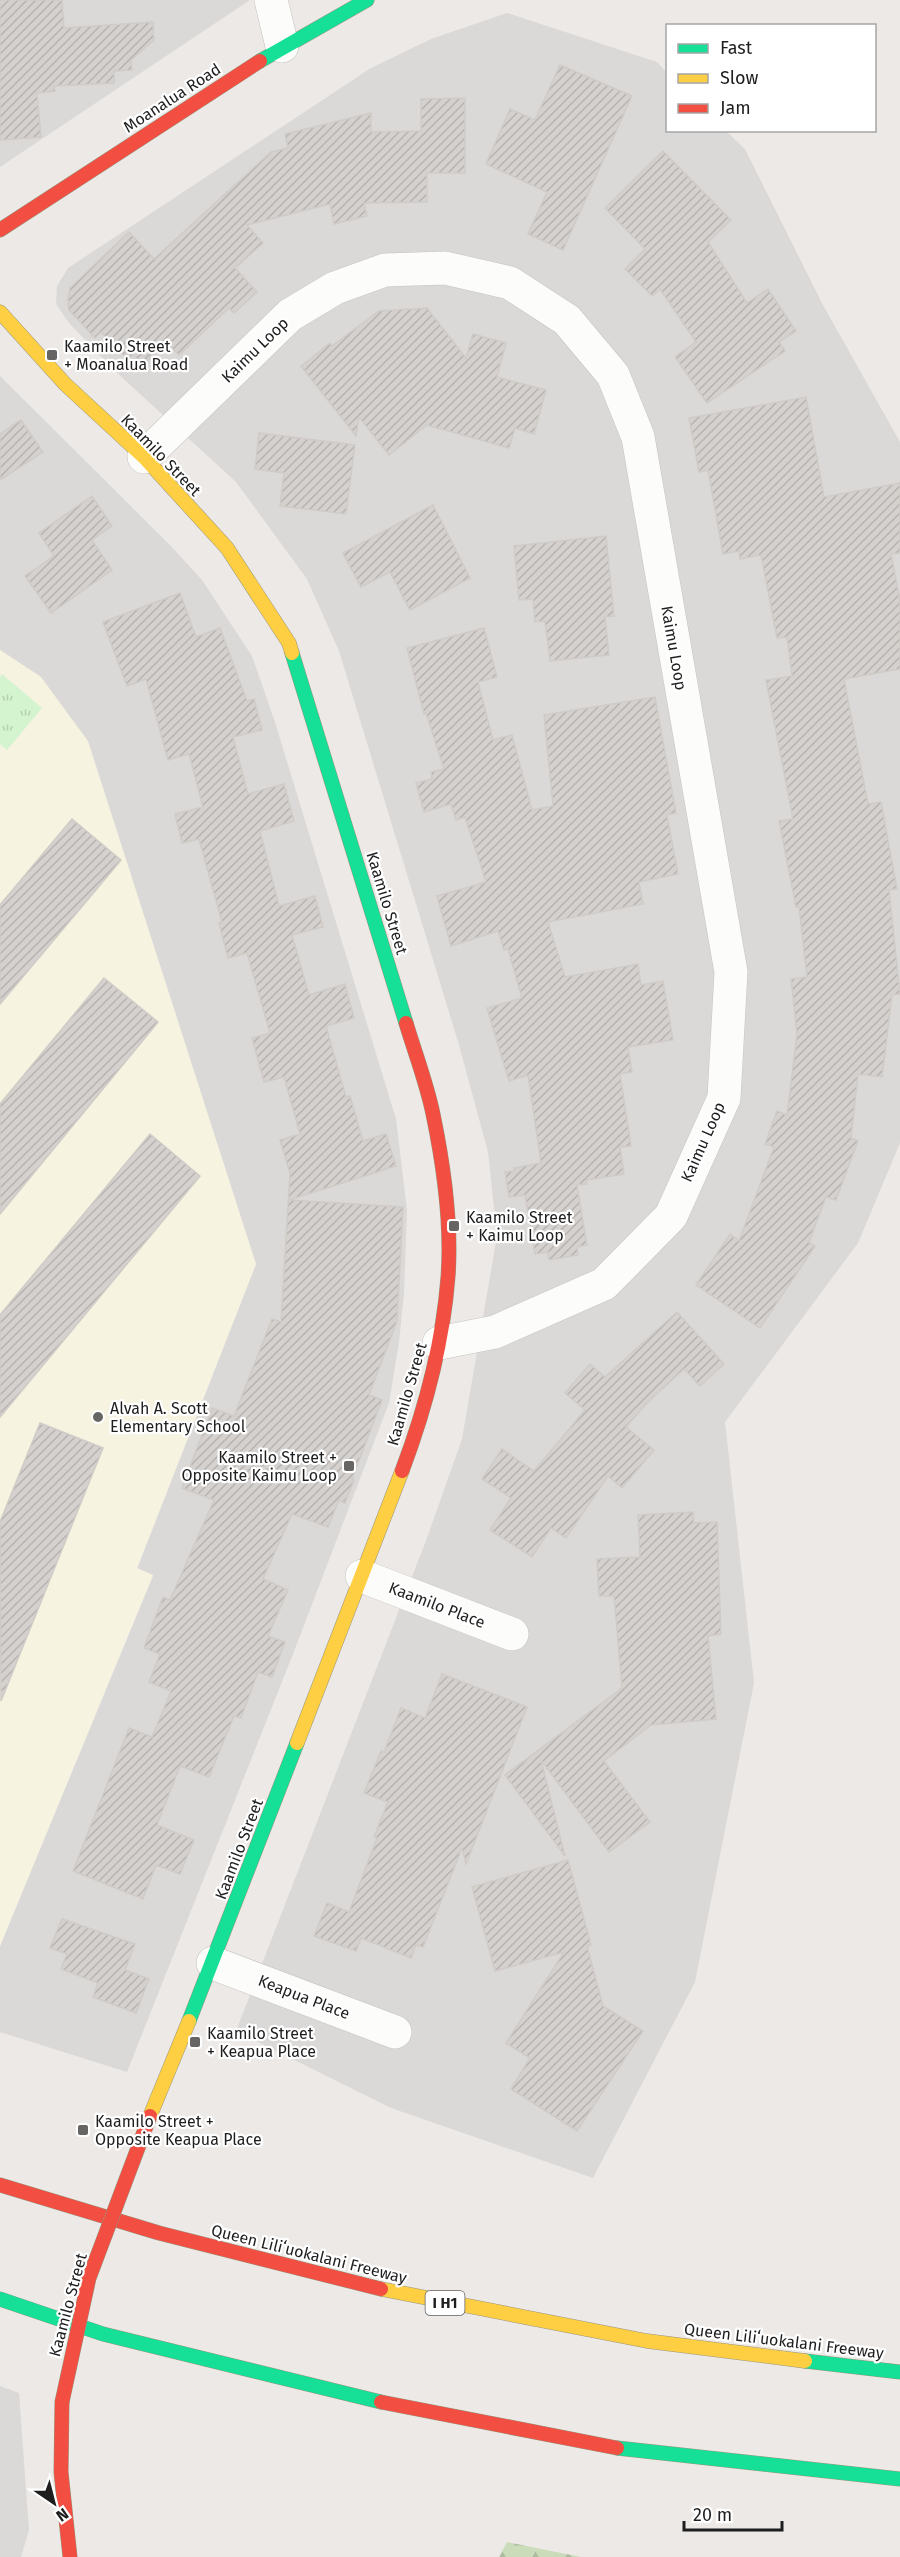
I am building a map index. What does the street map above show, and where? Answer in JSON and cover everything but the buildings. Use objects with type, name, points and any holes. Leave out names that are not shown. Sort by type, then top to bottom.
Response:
[{"type":"main road","name":"Moanalua Road","points":[[0,230],[282,46],[367,0]]},
{"type":"main road","name":"Kaamilo Street","points":[[0,312],[65,384],[144,457],[227,548],[289,643],[433,1112],[447,1197],[448,1276],[439,1342],[410,1449],[213,1963],[150,2116],[89,2278],[62,2402],[61,2472],[70,2557]]},
{"type":"main road","name":"Queen Liliʻuokalani Freeway","points":[[0,2185],[258,2260],[426,2300],[650,2342],[900,2372]]},
{"type":"main road","points":[[0,2299],[103,2334],[409,2409],[622,2450],[900,2479]]},
{"type":"street","points":[[272,0],[282,46]]},
{"type":"street","name":"Kaimu Loop","points":[[144,457],[290,315],[345,285],[385,270],[445,268],[510,282],[567,320],[613,375],[638,437],[731,972],[724,1098],[671,1216],[604,1284],[495,1332],[439,1342]]},
{"type":"street","name":"Kaamilo Place","points":[[362,1576],[512,1634]]},
{"type":"street","name":"Keapua Place","points":[[213,1963],[395,2032]]},
{"type":"shaded area","points":[[0,0],[250,0],[0,167]]},
{"type":"shaded area","points":[[507,13],[657,62],[666,72],[666,132],[727,132],[745,149],[823,305],[900,442],[900,1143],[858,1243],[725,1422],[754,1683],[695,1982],[593,2178],[391,2108],[236,2031],[427,1538],[462,1439],[497,1236],[488,1152],[459,1045],[339,651],[307,579],[236,482],[115,371],[69,323],[56,304],[57,286],[68,268],[371,68],[431,39]]},
{"type":"shaded area","points":[[0,376],[171,546],[202,580],[252,656],[274,719],[396,1119],[407,1210],[404,1293],[389,1403],[293,1654],[127,2072],[0,2032],[0,1946],[153,1576],[137,1569],[256,1264],[41,677],[0,650]]},
{"type":"shaded area","name":"Alvah A. Scott Elementary School","points":[[0,650],[41,677],[88,741],[256,1264],[137,1568],[153,1575],[0,1946]]},
{"type":"shaded area","points":[[0,2386],[19,2393],[29,2530],[21,2557],[0,2557]]},
{"type":"green space","points":[[2,674],[42,708],[7,750],[0,744],[0,677]]},
{"type":"green space","points":[[507,2542],[581,2557],[499,2557]]},
{"type":"traffic: fast","points":[[260,61],[367,0]]},
{"type":"traffic: fast","points":[[292,653],[406,1023]]},
{"type":"traffic: fast","points":[[189,2021],[297,1743]]},
{"type":"traffic: fast","points":[[0,2299],[103,2334],[381,2402]]},
{"type":"traffic: fast","points":[[805,2361],[900,2372]]},
{"type":"traffic: fast","points":[[617,2448],[900,2479]]},
{"type":"traffic: slow","points":[[0,312],[65,384],[144,457],[227,548],[289,643],[292,653]]},
{"type":"traffic: slow","points":[[297,1743],[402,1471]]},
{"type":"traffic: slow","points":[[150,2116],[189,2021]]},
{"type":"traffic: slow","points":[[381,2289],[647,2341],[805,2361]]},
{"type":"traffic: jam","points":[[0,230],[260,61]]},
{"type":"traffic: jam","points":[[402,1471],[418,1424],[437,1351],[446,1301],[449,1257],[446,1195],[437,1134],[428,1091],[406,1023]]},
{"type":"traffic: jam","points":[[62,2402],[89,2278],[150,2116]]},
{"type":"traffic: jam","points":[[0,2185],[159,2233],[381,2289]]},
{"type":"traffic: jam","points":[[62,2402],[61,2472],[70,2557]]},
{"type":"traffic: jam","points":[[381,2402],[617,2448]]},
{"type":"place","name":"Kaamilo Street + Moanalua Road","points":[[52,355]]},
{"type":"place","name":"Kaamilo Street + Kaimu Loop","points":[[454,1226]]},
{"type":"place","name":"Alvah A. Scott Elementary School","points":[[98,1417]]},
{"type":"place","name":"Kaamilo Street + Opposite Kaimu Loop","points":[[349,1466]]},
{"type":"place","name":"Kaamilo Street + Keapua Place","points":[[195,2042]]},
{"type":"place","name":"Kaamilo Street + Opposite Keapua Place","points":[[83,2130]]}]
